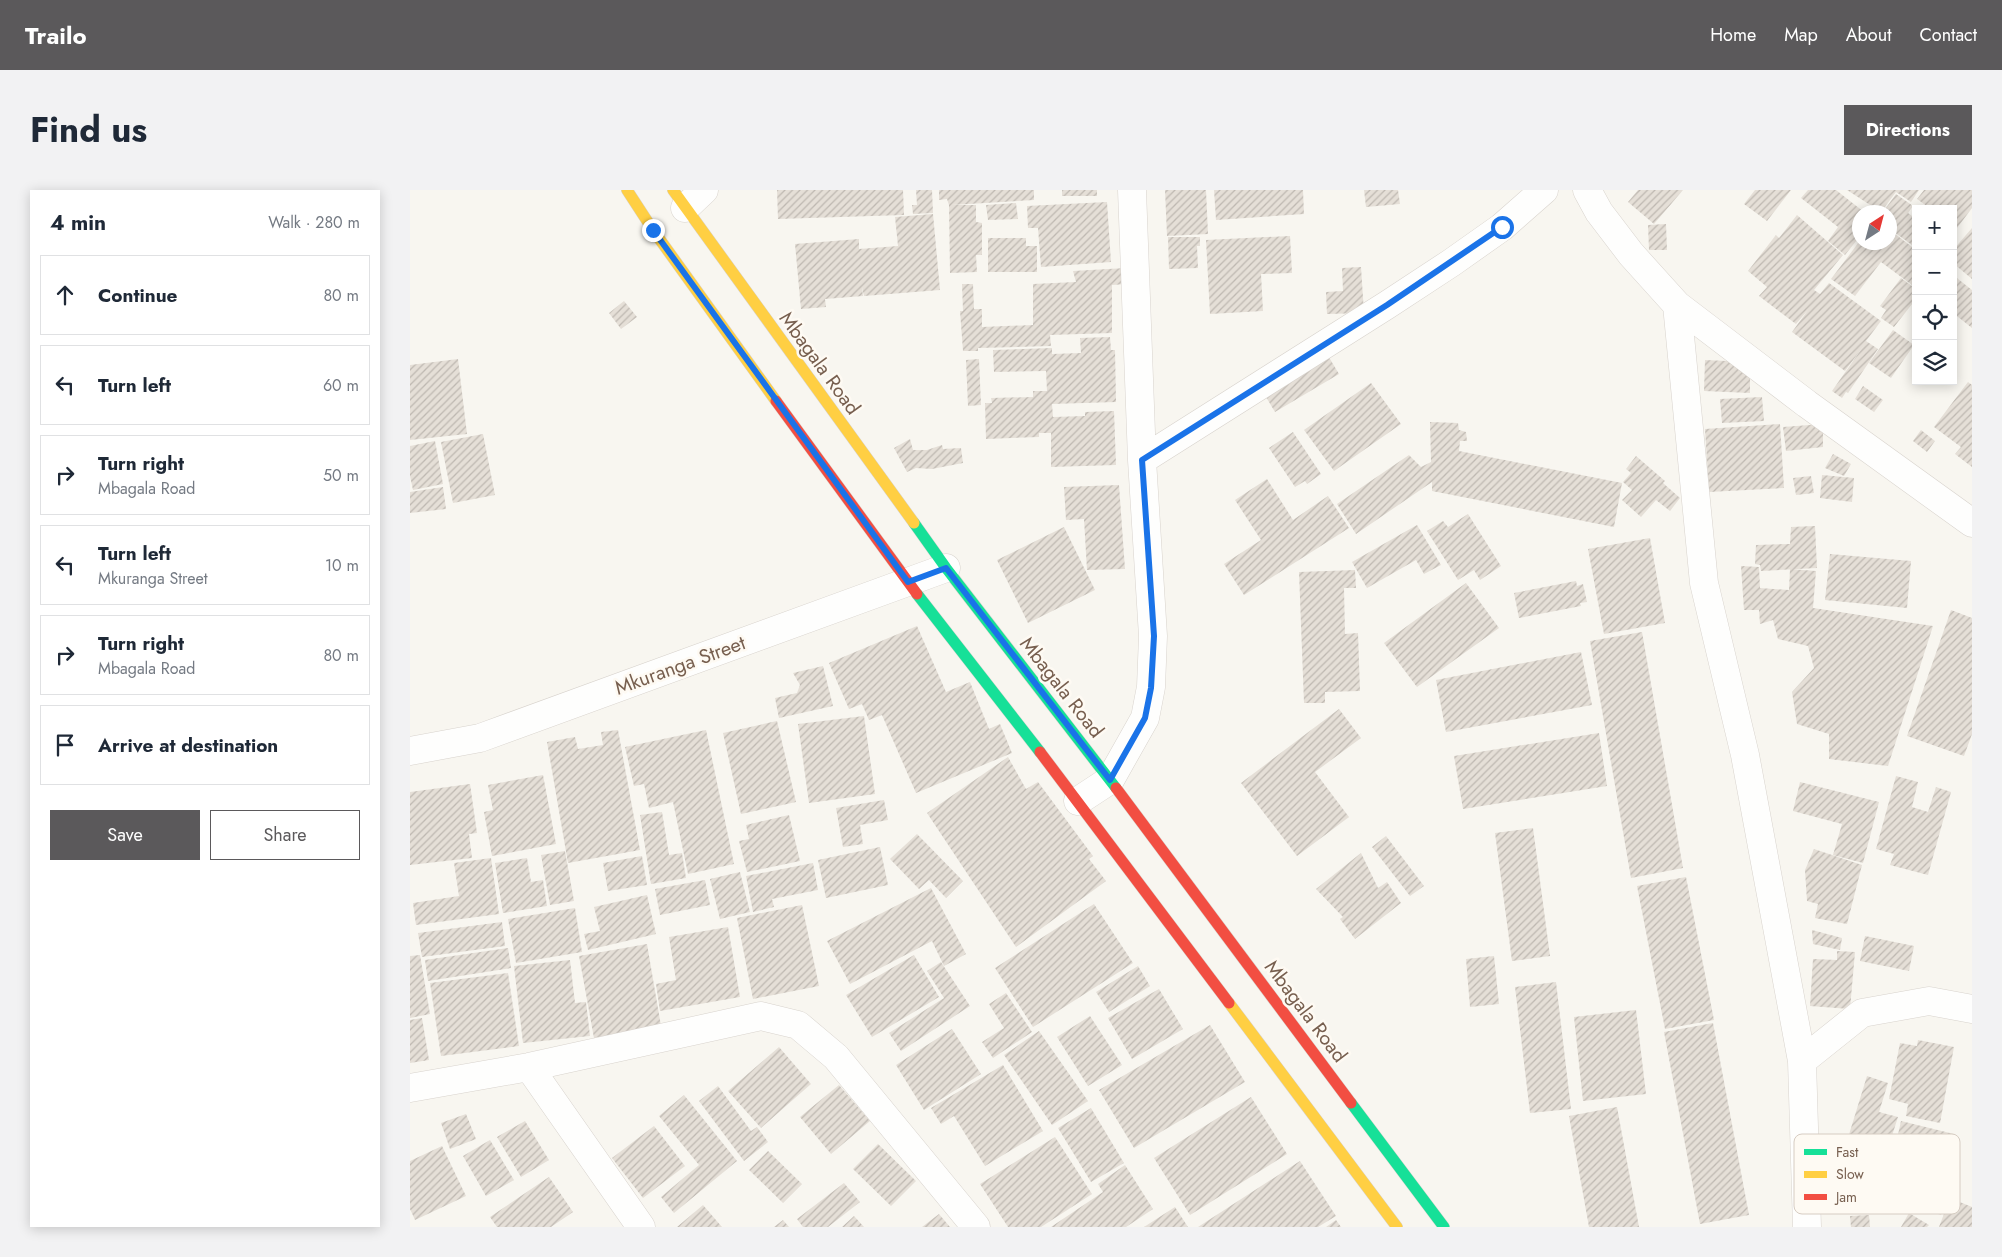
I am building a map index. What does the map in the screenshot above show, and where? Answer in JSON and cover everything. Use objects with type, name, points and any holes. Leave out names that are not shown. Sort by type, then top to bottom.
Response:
[{"type":"street","points":[[627,190],[653,230],[908,582],[1078,801],[1397,1227]]},
{"type":"street","points":[[1078,801],[1110,780],[1145,718],[1151,688],[1154,636],[1142,460],[1132,190]]},
{"type":"street","points":[[1142,460],[1451,263],[1502,227],[1544,190]]},
{"type":"street","points":[[1586,190],[1630,254],[1677,305],[1807,404],[1972,523]]},
{"type":"street","name":"Mbagala Road","points":[[687,196],[946,568],[1110,780],[1444,1227]]},
{"type":"street","points":[[1677,305],[1704,583],[1745,755],[1802,1060],[1804,1134]]},
{"type":"street","name":"Mkuranga Street","points":[[410,750],[480,738],[946,568]]},
{"type":"street","points":[[1802,1060],[1862,1013],[1929,1001],[1972,1009]]},
{"type":"street","points":[[410,1088],[529,1067],[761,1016],[798,1025],[836,1057],[976,1227]]},
{"type":"street","points":[[529,1067],[641,1227]]},
{"type":"street","points":[[1807,1214],[1807,1227]]},
{"type":"building","points":[[777,190],[903,190],[904,215],[778,219]]},
{"type":"building","points":[[916,190],[932,190],[933,213],[913,214],[912,205],[917,205]]},
{"type":"building","points":[[939,190],[1034,190],[1034,200],[952,205],[976,205],[976,222],[982,223],[982,255],[976,255],[977,272],[950,273],[949,205],[947,199],[939,200]]},
{"type":"building","points":[[1062,190],[1097,190],[1097,196],[1062,196]]},
{"type":"building","points":[[1165,190],[1206,190],[1208,234],[1167,236]]},
{"type":"building","points":[[1214,190],[1303,190],[1304,214],[1216,220]]},
{"type":"building","points":[[1364,190],[1398,190],[1400,204],[1366,207]]},
{"type":"building","points":[[1638,190],[1683,190],[1654,224],[1628,202]]},
{"type":"building","points":[[1755,190],[1791,190],[1767,221],[1744,204]]},
{"type":"building","points":[[1808,190],[1836,190],[1855,205],[1852,205],[1852,246],[1845,255],[1828,241],[1838,227],[1801,198]]},
{"type":"building","points":[[1847,190],[1919,190],[1911,202],[1896,192],[1886,205],[1870,205]]},
{"type":"building","points":[[1924,190],[1972,190],[1972,208],[1957,228],[1957,205],[1925,205],[1917,199]]},
{"type":"building","points":[[1896,194],[1912,205],[1908,213],[1912,216],[1912,245],[1897,234],[1897,205],[1888,205]]},
{"type":"building","points":[[1107,202],[1111,262],[1041,267],[1038,228],[1028,228],[1027,206]]},
{"type":"building","points":[[1016,203],[1018,219],[988,220],[986,205]]},
{"type":"building","points":[[933,214],[940,290],[864,296],[862,287],[863,296],[825,299],[826,307],[801,309],[795,244],[859,239],[859,249],[898,246],[895,217]]},
{"type":"building","points":[[1797,215],[1843,255],[1814,290],[1820,294],[1829,283],[1881,321],[1866,341],[1878,349],[1848,393],[1846,392],[1842,398],[1832,391],[1865,344],[1845,371],[1792,332],[1808,310],[1796,324],[1759,296],[1767,287],[1748,271],[1776,235],[1779,238]]},
{"type":"building","points":[[1666,224],[1667,250],[1649,250],[1648,225]]},
{"type":"building","points":[[1972,228],[1972,279],[1957,266],[1957,245]]},
{"type":"building","points":[[1897,235],[1912,247],[1912,285],[1881,262],[1855,296],[1831,279],[1853,250],[1897,250]]},
{"type":"building","points":[[1290,236],[1292,273],[1261,274],[1263,311],[1210,314],[1206,240]]},
{"type":"building","points":[[1168,237],[1200,237],[1200,246],[1197,246],[1198,268],[1169,269]]},
{"type":"building","points":[[988,238],[1026,238],[1026,246],[1037,246],[1037,272],[988,272]]},
{"type":"building","points":[[1361,267],[1364,313],[1327,314],[1326,292],[1343,291],[1342,268]]},
{"type":"building","points":[[1126,268],[1127,284],[1112,285],[1112,333],[1050,335],[1051,346],[978,348],[978,351],[963,351],[960,311],[963,311],[962,284],[973,284],[974,309],[982,309],[982,327],[1033,325],[1033,284],[1076,282],[1073,271]]},
{"type":"building","points":[[1901,278],[1912,286],[1912,304],[1894,327],[1881,318],[1886,310],[1880,306]]},
{"type":"building","points":[[1957,278],[1972,290],[1972,328],[1957,316]]},
{"type":"building","points":[[624,301],[637,317],[621,329],[609,313]]},
{"type":"building","points":[[1893,330],[1912,344],[1912,348],[1891,378],[1869,363]]},
{"type":"building","points":[[1110,337],[1111,350],[1115,350],[1116,402],[1052,404],[1053,417],[1085,416],[1085,412],[1114,411],[1116,465],[1051,467],[1051,433],[1039,433],[1039,437],[986,439],[985,403],[992,403],[991,398],[1033,397],[1033,391],[1047,391],[1046,371],[994,372],[993,350],[1052,348],[1052,354],[1081,353],[1080,338]]},
{"type":"building","points":[[1327,354],[1339,374],[1275,412],[1263,392]]},
{"type":"building","points":[[458,359],[467,434],[410,440],[410,365]]},
{"type":"building","points":[[979,359],[981,405],[968,406],[966,360]]},
{"type":"building","points":[[1705,360],[1750,362],[1750,393],[1704,391]]},
{"type":"building","points":[[1968,382],[1972,385],[1972,467],[1955,454],[1961,447],[1934,427]]},
{"type":"building","points":[[1371,383],[1401,424],[1334,471],[1304,430]]},
{"type":"building","points":[[1863,386],[1883,400],[1874,412],[1855,399]]},
{"type":"building","points":[[1762,397],[1764,421],[1722,423],[1720,399]]},
{"type":"building","points":[[1430,422],[1458,423],[1459,430],[1466,432],[1467,441],[1460,441],[1459,451],[1622,483],[1614,527],[1432,491],[1432,482],[1356,534],[1337,504],[1409,455],[1421,467],[1431,462]]},
{"type":"building","points":[[1780,424],[1784,488],[1709,492],[1705,429]]},
{"type":"building","points":[[1823,424],[1823,447],[1786,451],[1783,427]]},
{"type":"building","points":[[1921,430],[1935,441],[1927,452],[1913,441]]},
{"type":"building","points":[[1293,432],[1321,474],[1307,484],[1305,481],[1295,487],[1269,448]]},
{"type":"building","points":[[483,434],[495,495],[453,503],[441,442]]},
{"type":"building","points":[[910,439],[913,450],[927,450],[942,445],[943,449],[961,448],[963,463],[932,469],[916,468],[907,472],[894,448]]},
{"type":"building","points":[[435,441],[443,484],[413,490],[410,476],[410,446]]},
{"type":"building","points":[[1833,454],[1851,464],[1844,476],[1825,468]]},
{"type":"building","points":[[1636,456],[1665,481],[1663,483],[1680,498],[1670,511],[1656,500],[1641,517],[1622,500],[1632,490],[1623,482],[1631,473],[1626,469]]},
{"type":"building","points":[[1822,475],[1854,478],[1852,502],[1820,498]]},
{"type":"building","points":[[1811,476],[1814,493],[1796,495],[1793,478]]},
{"type":"building","points":[[1267,479],[1293,520],[1328,496],[1349,528],[1244,595],[1224,564],[1261,540],[1235,500]]},
{"type":"building","points":[[1119,485],[1125,569],[1087,570],[1084,519],[1066,520],[1064,487]]},
{"type":"building","points":[[443,487],[446,509],[410,513],[410,492]]},
{"type":"building","points":[[1468,514],[1501,566],[1480,580],[1474,570],[1458,580],[1427,531],[1443,521],[1448,527]]},
{"type":"building","points":[[1417,525],[1441,565],[1424,574],[1416,560],[1367,588],[1352,562]]},
{"type":"building","points":[[1815,526],[1817,568],[1761,571],[1760,565],[1755,564],[1756,545],[1790,544],[1791,527]]},
{"type":"building","points":[[1064,527],[1095,590],[1028,623],[997,560]]},
{"type":"building","points":[[1650,538],[1665,623],[1604,634],[1588,549]]},
{"type":"building","points":[[1830,554],[1911,561],[1907,608],[1825,600]]},
{"type":"building","points":[[1741,566],[1759,567],[1760,588],[1789,590],[1790,569],[1816,571],[1813,608],[1933,626],[1888,766],[1829,759],[1829,734],[1797,724],[1792,692],[1814,668],[1808,646],[1778,639],[1773,620],[1760,624],[1759,610],[1744,610]]},
{"type":"building","points":[[1355,570],[1356,588],[1344,588],[1345,634],[1358,633],[1360,691],[1325,692],[1325,703],[1304,703],[1299,572]]},
{"type":"building","points":[[1576,581],[1577,586],[1583,584],[1587,602],[1580,603],[1581,606],[1519,618],[1514,593]]},
{"type":"building","points":[[1466,583],[1499,628],[1417,687],[1384,643]]},
{"type":"building","points":[[1951,610],[1972,618],[1972,734],[1964,756],[1907,736]]},
{"type":"building","points":[[917,626],[946,692],[970,682],[989,729],[1000,724],[1012,753],[916,793],[882,715],[869,720],[862,704],[849,709],[829,663]]},
{"type":"building","points":[[1642,632],[1683,868],[1631,878],[1590,641]]},
{"type":"building","points":[[1581,652],[1592,705],[1446,732],[1436,680]]},
{"type":"building","points":[[823,666],[833,706],[779,718],[775,698],[797,693],[800,685],[793,673]]},
{"type":"building","points":[[1339,709],[1361,738],[1315,772],[1349,817],[1297,856],[1241,783]]},
{"type":"building","points":[[864,716],[875,794],[809,803],[798,724]]},
{"type":"building","points":[[777,721],[796,802],[741,814],[723,733]]},
{"type":"building","points":[[618,730],[640,850],[568,863],[547,742],[575,737],[578,749],[603,745],[601,732]]},
{"type":"building","points":[[706,730],[734,864],[688,874],[673,802],[649,808],[644,784],[634,786],[625,747]]},
{"type":"building","points":[[1599,733],[1607,786],[1463,809],[1454,756]]},
{"type":"building","points":[[1008,757],[1026,789],[1038,782],[1093,856],[1089,859],[1106,881],[1016,947],[927,813]]},
{"type":"building","points":[[543,775],[556,844],[492,856],[484,812],[493,810],[488,785]]},
{"type":"building","points":[[1896,776],[1918,782],[1912,807],[1928,812],[1936,787],[1951,792],[1928,875],[1890,865],[1894,854],[1876,849]]},
{"type":"building","points":[[1800,782],[1879,802],[1863,863],[1833,855],[1842,824],[1793,811]]},
{"type":"building","points":[[470,784],[477,833],[469,834],[472,858],[410,865],[410,792]]},
{"type":"building","points":[[884,800],[888,820],[860,825],[863,844],[843,847],[836,808]]},
{"type":"building","points":[[662,812],[669,855],[682,853],[686,878],[651,884],[640,815]]},
{"type":"building","points":[[789,815],[800,861],[747,872],[739,841],[749,839],[746,825]]},
{"type":"building","points":[[1533,828],[1550,956],[1512,961],[1495,833]]},
{"type":"building","points":[[917,834],[963,881],[946,898],[929,880],[919,889],[890,859]]},
{"type":"building","points":[[1386,836],[1424,886],[1410,896],[1372,847]]},
{"type":"building","points":[[880,847],[888,885],[826,898],[818,860]]},
{"type":"building","points":[[1814,849],[1862,865],[1847,924],[1815,918],[1818,904],[1807,901],[1805,870]]},
{"type":"building","points":[[565,851],[574,901],[550,905],[541,855]]},
{"type":"building","points":[[1361,853],[1378,888],[1387,882],[1401,903],[1355,939],[1340,919],[1343,917],[1316,889]]},
{"type":"building","points":[[642,856],[647,885],[608,891],[603,863]]},
{"type":"building","points":[[491,858],[499,914],[416,925],[413,903],[459,896],[454,863]]},
{"type":"building","points":[[527,858],[531,882],[543,880],[547,906],[503,913],[495,863]]},
{"type":"building","points":[[813,863],[818,890],[772,899],[774,907],[753,912],[746,876]]},
{"type":"building","points":[[740,872],[750,912],[720,919],[710,879]]},
{"type":"building","points":[[1686,877],[1714,1020],[1665,1029],[1637,886]]},
{"type":"building","points":[[705,880],[710,905],[660,915],[655,889]]},
{"type":"building","points":[[931,888],[966,954],[944,966],[932,941],[850,984],[827,941]]},
{"type":"building","points":[[647,895],[656,934],[588,950],[584,934],[600,931],[594,907]]},
{"type":"building","points":[[1094,904],[1133,963],[1033,1027],[995,968]]},
{"type":"building","points":[[802,905],[819,986],[753,999],[737,918]]},
{"type":"building","points":[[575,908],[582,952],[516,963],[508,919]]},
{"type":"building","points":[[502,922],[505,946],[422,957],[418,933]]},
{"type":"building","points":[[728,927],[740,997],[660,1011],[656,984],[676,980],[669,937]]},
{"type":"building","points":[[1812,930],[1842,938],[1840,950],[1813,944]]},
{"type":"building","points":[[1865,936],[1914,946],[1909,971],[1860,961]]},
{"type":"building","points":[[647,944],[661,1026],[594,1038],[579,956]]},
{"type":"building","points":[[508,948],[511,968],[428,981],[425,960]]},
{"type":"building","points":[[1837,951],[1855,952],[1850,1009],[1810,1006],[1813,959],[1837,960]]},
{"type":"building","points":[[420,955],[430,1014],[410,1018],[410,956]]},
{"type":"building","points":[[914,955],[939,997],[872,1037],[846,995]]},
{"type":"building","points":[[1494,956],[1499,1004],[1470,1007],[1466,959]]},
{"type":"building","points":[[570,960],[575,1003],[586,1002],[590,1036],[523,1043],[514,966]]},
{"type":"building","points":[[941,962],[970,1006],[901,1051],[889,1033],[944,998],[927,971]]},
{"type":"building","points":[[1138,966],[1150,986],[1109,1012],[1096,992]]},
{"type":"building","points":[[508,973],[519,1046],[441,1056],[430,983]]},
{"type":"building","points":[[1556,982],[1571,1109],[1530,1113],[1515,987]]},
{"type":"building","points":[[1159,989],[1183,1029],[1132,1059],[1108,1018]]},
{"type":"building","points":[[1006,993],[1032,1032],[993,1058],[982,1042],[1004,1028],[989,1004]]},
{"type":"building","points":[[1636,1010],[1646,1094],[1583,1101],[1574,1017]]},
{"type":"building","points":[[1090,1016],[1122,1065],[1088,1086],[1057,1037]]},
{"type":"building","points":[[422,1018],[429,1060],[410,1063],[410,1020]]},
{"type":"building","points":[[1713,1023],[1749,1215],[1700,1224],[1664,1032]]},
{"type":"building","points":[[1210,1025],[1245,1082],[1134,1148],[1099,1090]]},
{"type":"building","points":[[952,1029],[981,1074],[924,1110],[896,1065]]},
{"type":"building","points":[[1039,1031],[1088,1101],[1052,1125],[1004,1055]]},
{"type":"building","points":[[1918,1040],[1954,1047],[1940,1123],[1906,1116],[1908,1104],[1889,1099],[1900,1043],[1917,1046]]},
{"type":"building","points":[[779,1047],[811,1084],[761,1128],[728,1091]]},
{"type":"building","points":[[1003,1065],[1043,1131],[985,1166],[954,1116],[941,1124],[931,1108]]},
{"type":"building","points":[[1867,1076],[1888,1083],[1879,1112],[1898,1117],[1893,1134],[1849,1134]]},
{"type":"building","points":[[839,1085],[870,1121],[831,1154],[800,1117]]},
{"type":"building","points":[[718,1086],[751,1131],[757,1127],[768,1142],[744,1161],[699,1101]]},
{"type":"building","points":[[684,1095],[737,1161],[674,1213],[661,1197],[699,1165],[659,1116]]},
{"type":"building","points":[[1251,1097],[1287,1154],[1190,1215],[1154,1158]]},
{"type":"building","points":[[1617,1107],[1639,1227],[1589,1227],[1569,1116]]},
{"type":"building","points":[[1091,1108],[1124,1163],[1091,1182],[1058,1128]]},
{"type":"building","points":[[466,1114],[476,1139],[450,1149],[441,1123]]},
{"type":"building","points":[[525,1121],[549,1160],[521,1177],[497,1137]]},
{"type":"building","points":[[1901,1121],[1954,1134],[1898,1134]]},
{"type":"building","points":[[654,1126],[685,1166],[643,1198],[612,1158]]},
{"type":"building","points":[[1055,1137],[1092,1194],[1041,1227],[1008,1227],[980,1184]]},
{"type":"building","points":[[490,1140],[514,1180],[486,1196],[463,1156]]},
{"type":"building","points":[[878,1144],[916,1181],[891,1206],[853,1169]]},
{"type":"building","points":[[442,1146],[466,1196],[415,1220],[410,1209],[410,1161]]},
{"type":"building","points":[[768,1151],[802,1184],[783,1203],[749,1170]]},
{"type":"building","points":[[1300,1161],[1336,1216],[1318,1227],[1198,1227]]},
{"type":"building","points":[[1125,1165],[1153,1209],[1126,1227],[1051,1227],[1103,1192],[1098,1184]]},
{"type":"building","points":[[549,1177],[573,1212],[551,1227],[497,1227],[490,1217]]},
{"type":"building","points":[[844,1183],[860,1202],[828,1227],[803,1227],[797,1219]]},
{"type":"building","points":[[1960,1202],[1972,1207],[1972,1227],[1939,1227],[1944,1214],[1960,1214]]},
{"type":"building","points":[[703,1205],[722,1227],[677,1227]]},
{"type":"building","points":[[1175,1207],[1188,1227],[1144,1227]]},
{"type":"building","points":[[939,1214],[950,1227],[922,1227]]},
{"type":"building","points":[[1908,1214],[1929,1225],[1927,1227],[1901,1227]]},
{"type":"building","points":[[1869,1215],[1870,1227],[1851,1227],[1850,1216]]},
{"type":"building","points":[[854,1216],[864,1227],[842,1227]]},
{"type":"building","points":[[783,1220],[789,1227],[774,1227]]},
{"type":"building","points":[[1336,1220],[1341,1227],[1326,1227]]},
{"type":"traffic: fast","points":[[914,523],[946,568],[1116,788]]},
{"type":"traffic: fast","points":[[917,594],[1040,752]]},
{"type":"traffic: fast","points":[[1351,1103],[1444,1227]]},
{"type":"traffic: slow","points":[[627,190],[653,230],[776,401]]},
{"type":"traffic: slow","points":[[673,190],[914,523]]},
{"type":"traffic: slow","points":[[1229,1003],[1397,1227]]},
{"type":"traffic: jam","points":[[776,401],[917,594]]},
{"type":"traffic: jam","points":[[1040,752],[1229,1003]]},
{"type":"traffic: jam","points":[[1116,788],[1351,1103]]},
{"type":"route","points":[[653,230],[908,582],[946,568],[1110,780],[1145,718],[1151,688],[1154,636],[1142,460],[1387,305],[1502,227]]}]
